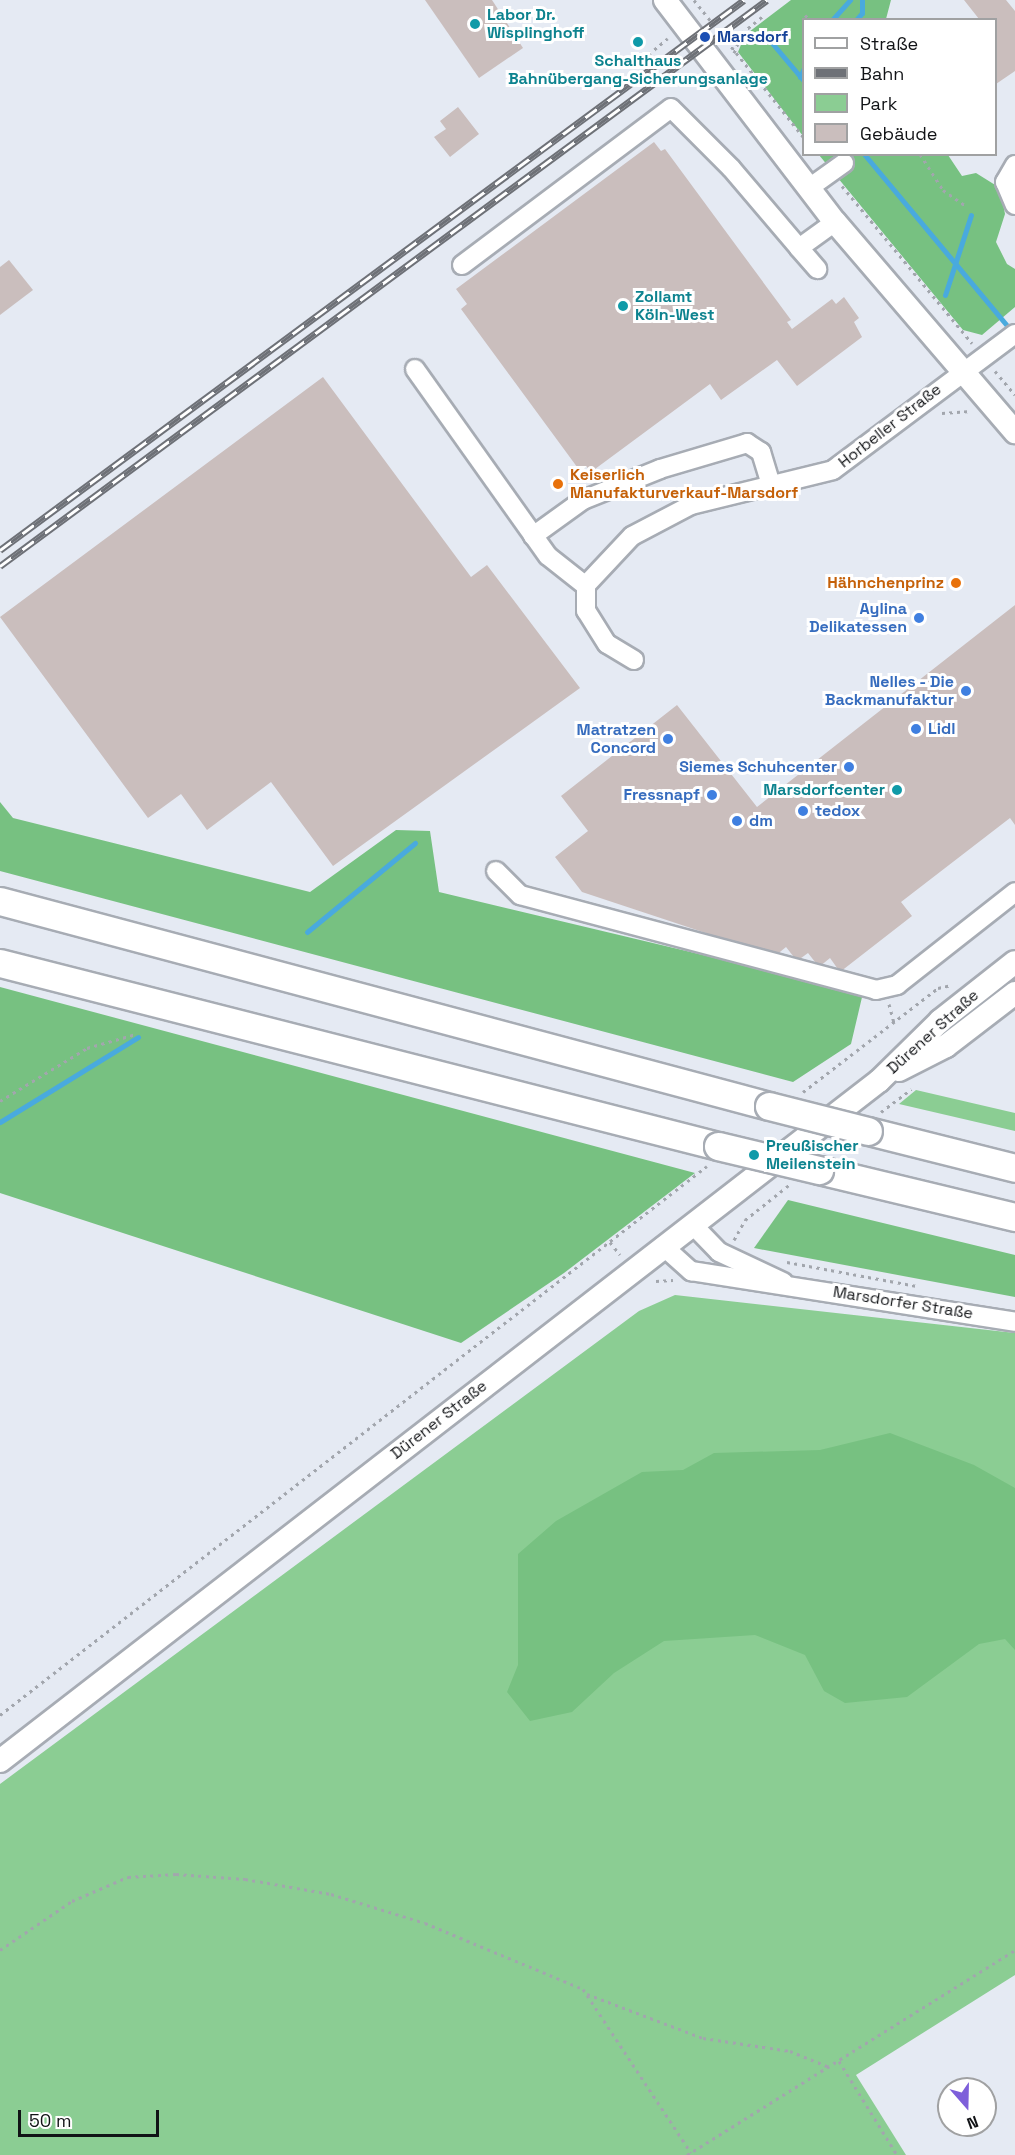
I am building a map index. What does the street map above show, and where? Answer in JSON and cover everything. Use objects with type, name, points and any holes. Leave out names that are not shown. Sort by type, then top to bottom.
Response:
[{"type":"highway","points":[[0,901],[871,1125],[1015,1168]]},
{"type":"highway","points":[[0,963],[714,1155],[819,1170],[1015,1217]]},
{"type":"main road","points":[[665,0],[835,222],[1015,432]]},
{"type":"main road","name":"Dürener Straße","points":[[0,1761],[879,1081],[940,1021],[1015,962]]},
{"type":"main road","name":"Dürener Straße","points":[[879,1081],[946,1046],[1015,993]]},
{"type":"street","points":[[462,265],[671,108],[731,168],[817,269]]},
{"type":"street","points":[[1015,165],[1005,182],[1015,205]]},
{"type":"street","points":[[809,188],[838,168]]},
{"type":"street","points":[[799,248],[835,222]]},
{"type":"street","name":"Horbeller Straße","points":[[586,586],[603,562],[632,536],[691,505],[833,470],[962,370],[984,358],[1009,339]]},
{"type":"street","points":[[415,369],[548,556],[586,586],[586,611],[594,629],[607,644],[634,660]]},
{"type":"street","points":[[533,536],[583,500],[660,469],[747,443],[761,452],[771,484]]},
{"type":"street","points":[[496,871],[520,895],[876,990],[897,985],[1015,892]]},
{"type":"street","name":"Marsdorfer Straße","points":[[692,1224],[719,1252],[790,1285]]},
{"type":"street","name":"Marsdorfer Straße","points":[[663,1246],[691,1270],[750,1283],[790,1285],[1015,1322]]},
{"type":"path","points":[[694,0],[802,136]]},
{"type":"path","points":[[805,15],[808,18]]},
{"type":"path","points":[[734,53],[742,33],[762,17]]},
{"type":"path","points":[[637,64],[683,24]]},
{"type":"path","points":[[773,35],[787,29]]},
{"type":"path","points":[[921,156],[943,190],[966,206]]},
{"type":"path","points":[[838,168],[1015,395]]},
{"type":"path","points":[[782,1103],[938,988],[959,983]]},
{"type":"path","points":[[0,1101],[87,1048],[136,1034]]},
{"type":"path","points":[[871,1125],[892,1103]]},
{"type":"path","points":[[0,1715],[610,1242],[714,1155]]},
{"type":"path","points":[[719,1252],[736,1238],[745,1220],[791,1183]]},
{"type":"path","points":[[736,1238],[741,1244]]},
{"type":"path","points":[[610,1242],[645,1286],[663,1280],[684,1281],[691,1270]]},
{"type":"path","points":[[779,1261],[921,1287]]},
{"type":"path","points":[[0,1950],[104,1885],[154,1875],[198,1875],[290,1885],[370,1906],[559,1976],[587,1994],[703,2038],[790,2051],[829,2067]]},
{"type":"path","points":[[587,1994],[689,2154],[1015,1950]]},
{"type":"path","points":[[839,2061],[897,2155]]},
{"type":"green space","points":[[791,0],[891,0],[886,18],[802,18],[802,135],[738,52],[745,35]]},
{"type":"green space","points":[[820,156],[949,156],[962,176],[976,173],[1000,188],[1005,214],[996,242],[1007,264],[1015,269],[1015,307],[982,335],[963,330]]},
{"type":"green space","points":[[0,802],[13,818],[310,892],[396,830],[430,831],[439,892],[863,993],[851,1044],[793,1082],[0,871]]},
{"type":"green space","points":[[0,987],[695,1173],[564,1273],[461,1343],[0,1193]]},
{"type":"green space","points":[[916,1090],[1015,1113],[1015,1131],[899,1104]]},
{"type":"green space","points":[[788,1200],[1015,1255],[1015,1297],[754,1248]]},
{"type":"green space","points":[[675,1295],[1015,1333],[1015,1975],[856,2075],[906,2155],[0,2155],[0,1784],[639,1311]]},
{"type":"green space","points":[[890,1433],[974,1465],[1015,1488],[1015,1650],[1005,1639],[979,1644],[907,1697],[845,1703],[824,1691],[805,1655],[755,1635],[664,1641],[614,1673],[572,1712],[530,1721],[507,1692],[518,1665],[518,1554],[556,1521],[642,1472],[683,1470],[714,1453],[820,1450]]},
{"type":"building","name":"Labor Dr. Wisplinghoff","points":[[425,0],[492,0],[523,48],[479,78]]},
{"type":"building","points":[[964,0],[1006,0],[1015,11],[1015,71],[997,83],[997,18],[978,18]]},
{"type":"building","points":[[458,107],[479,134],[450,157],[434,137],[446,129],[440,121]]},
{"type":"building","name":"Zollamt Köln-West","points":[[654,142],[661,151],[665,149],[791,320],[787,322],[792,329],[832,299],[836,304],[844,297],[859,318],[854,322],[862,337],[797,386],[777,360],[721,400],[710,384],[591,472],[586,466],[580,471],[461,309],[467,304],[456,289]]},
{"type":"building","points":[[9,260],[33,290],[0,315],[0,267]]},
{"type":"building","points":[[323,377],[471,577],[487,565],[580,688],[333,866],[271,782],[207,830],[181,794],[148,818],[0,617]]},
{"type":"building","name":"Marsdorfcenter","points":[[1015,605],[1015,825],[1010,818],[901,902],[912,916],[840,972],[830,958],[819,967],[808,953],[797,961],[786,947],[775,956],[582,892],[555,857],[588,831],[561,796],[677,705],[757,807]]},
{"type":"waterway","points":[[834,18],[850,0]]},
{"type":"waterway","points":[[858,18],[862,13],[862,0]]},
{"type":"waterway","points":[[772,43],[802,79]]},
{"type":"waterway","points":[[800,77],[802,72]]},
{"type":"waterway","points":[[866,156],[1013,333]]},
{"type":"waterway","points":[[945,295],[971,215]]},
{"type":"waterway","points":[[307,932],[415,843]]},
{"type":"waterway","points":[[0,1122],[138,1037]]},
{"type":"railway","points":[[0,550],[744,0]]},
{"type":"railway","points":[[0,566],[767,0]]},
{"type":"place","name":"Labor Dr. Wisplinghoff","points":[[475,24]]},
{"type":"place","name":"Marsdorf","points":[[705,37]]},
{"type":"place","name":"Schalthaus Bahnübergang-Sicherungsanlage","points":[[638,42]]},
{"type":"place","name":"Zollamt Köln-West","points":[[623,306]]},
{"type":"place","name":"Keiserlich Manufakturverkauf-Marsdorf","points":[[558,484]]},
{"type":"place","name":"Hähnchenprinz","points":[[956,583]]},
{"type":"place","name":"Aylina Delikatessen","points":[[919,618]]},
{"type":"place","name":"Nelles - Die Backmanufaktur","points":[[966,691]]},
{"type":"place","name":"Lidl","points":[[916,729]]},
{"type":"place","name":"Matratzen Concord","points":[[668,739]]},
{"type":"place","name":"Siemes Schuhcenter","points":[[849,767]]},
{"type":"place","name":"Marsdorfcenter","points":[[897,790]]},
{"type":"place","name":"Fressnapf","points":[[712,795]]},
{"type":"place","name":"tedox","points":[[803,811]]},
{"type":"place","name":"dm","points":[[737,821]]},
{"type":"place","name":"Preußischer Meilenstein","points":[[754,1155]]}]
